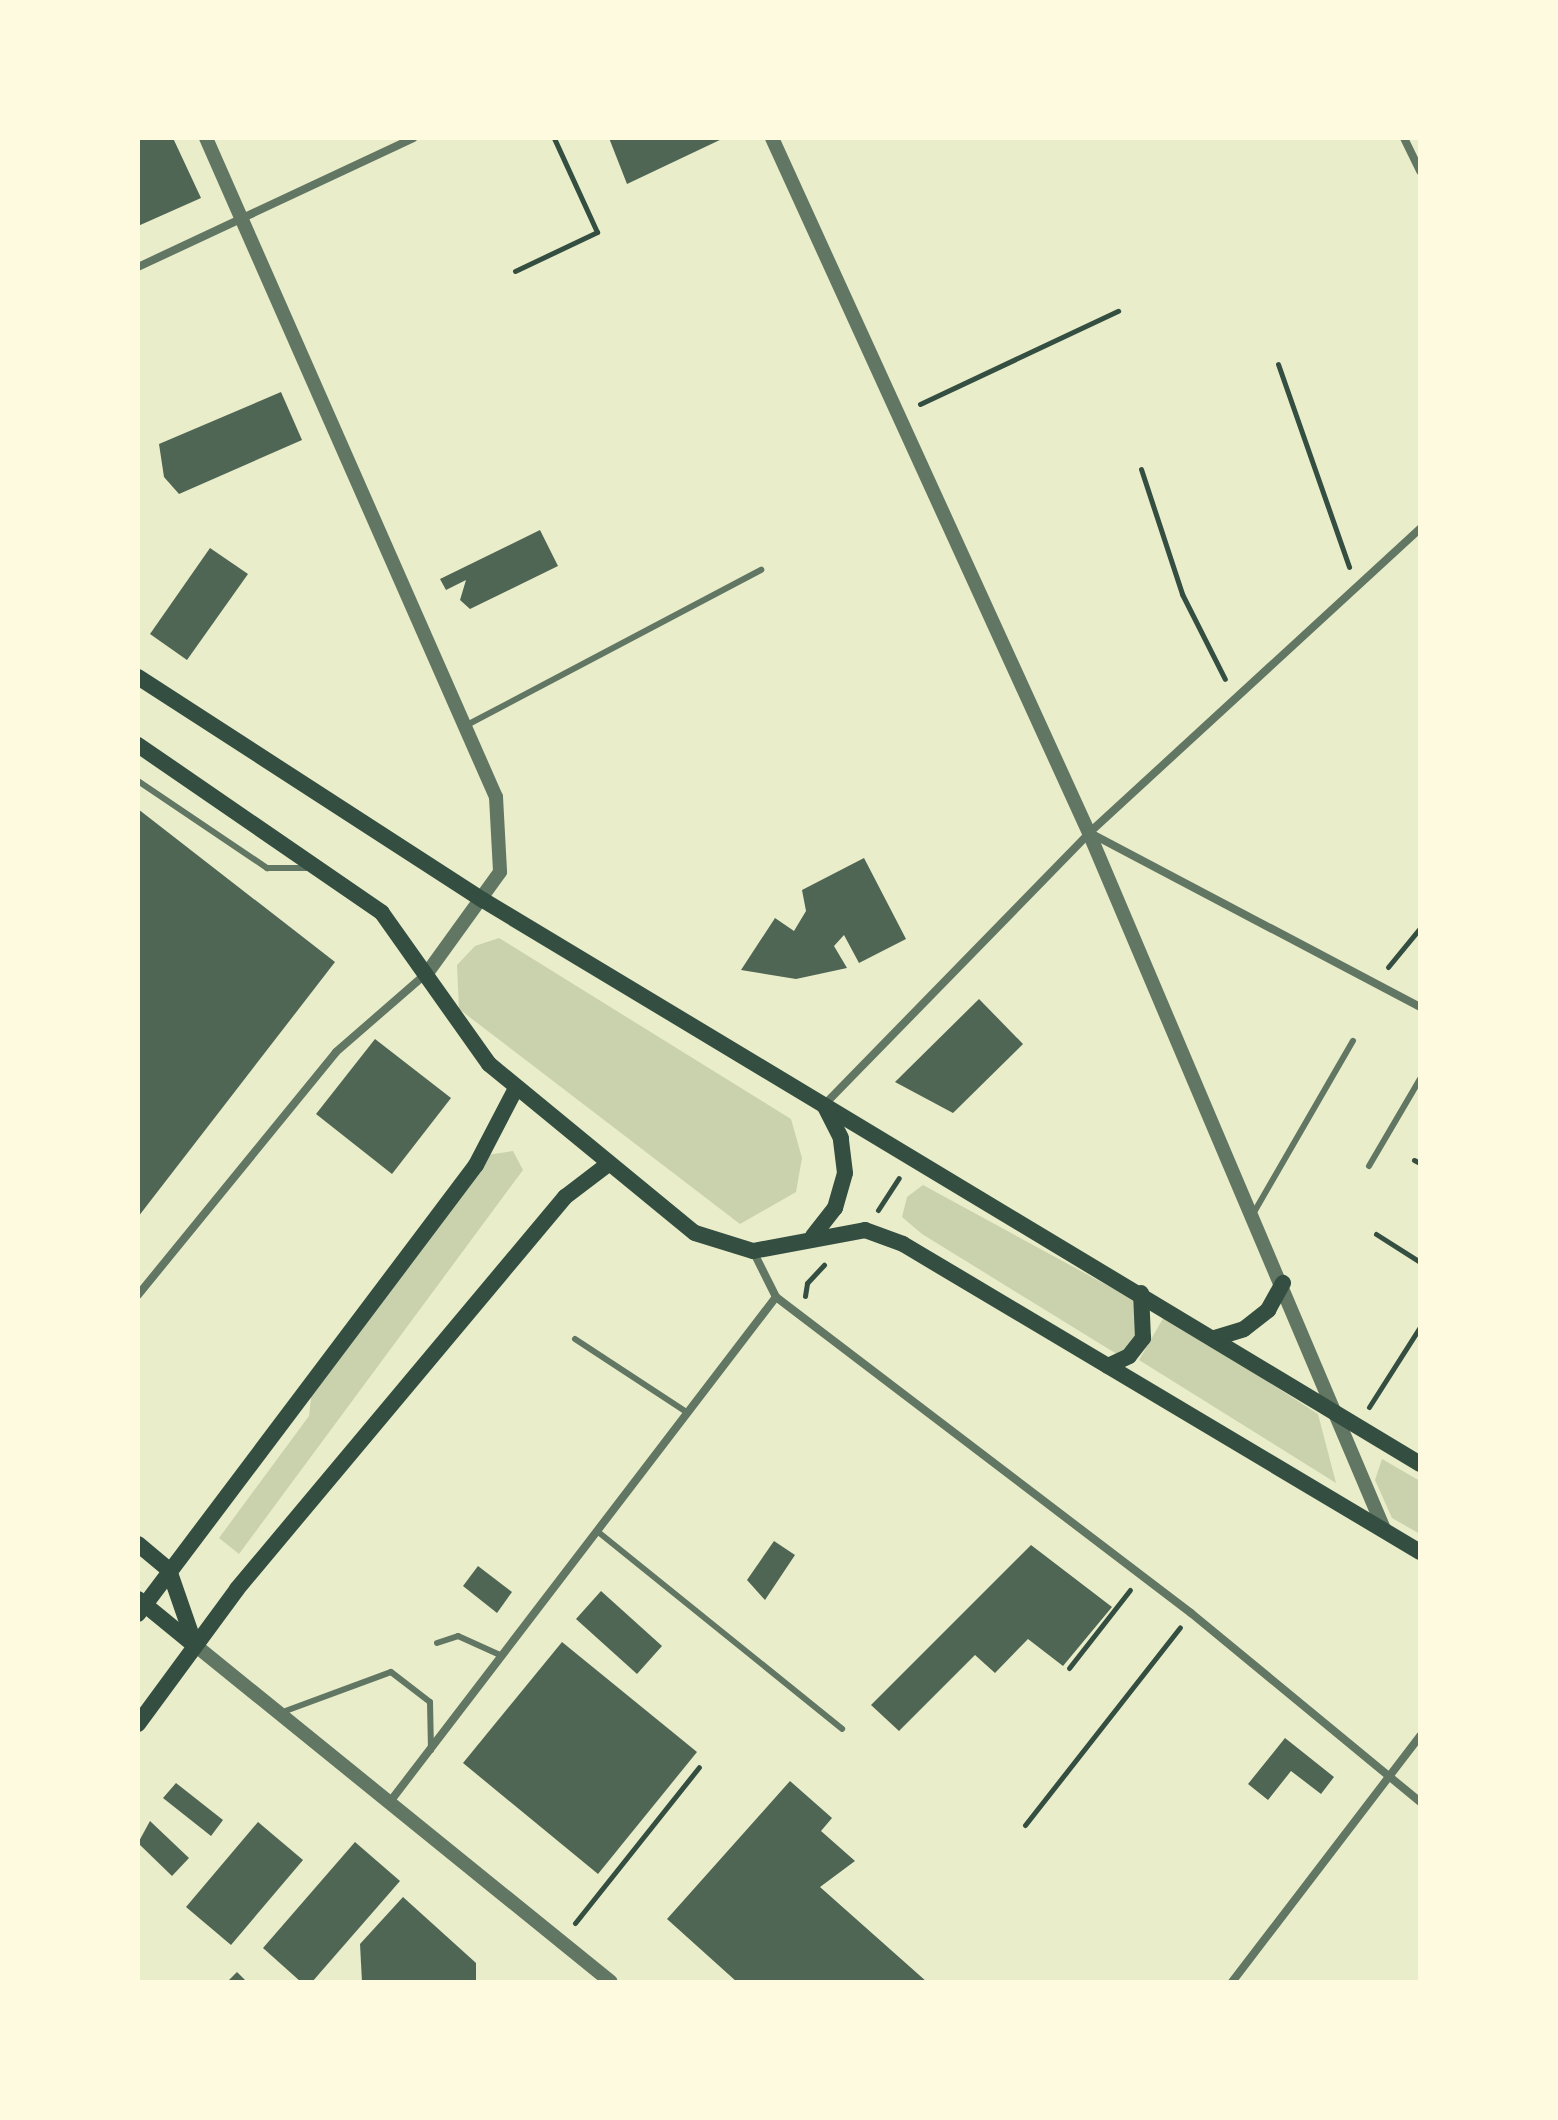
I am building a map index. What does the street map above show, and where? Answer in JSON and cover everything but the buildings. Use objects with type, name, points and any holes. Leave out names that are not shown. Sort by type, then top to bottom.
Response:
[{"type":"main road","points":[[138,677],[483,900],[1141,1293],[1420,1464]]},
{"type":"main road","points":[[138,745],[323,869],[382,913],[515,1090],[695,1233],[753,1251],[813,1236],[865,1230],[903,1244],[1420,1552]]},
{"type":"main road","points":[[195,1645],[140,1606],[460,1187],[515,1090]]},
{"type":"main road","points":[[813,1236],[835,1208],[845,1173],[841,1138],[824,1106]]},
{"type":"main road","points":[[138,1724],[195,1645],[565,1197],[607,1165]]},
{"type":"main road","points":[[1215,1338],[1244,1329],[1268,1310],[1283,1283]]},
{"type":"main road","points":[[1108,1366],[1129,1356],[1143,1338],[1141,1293]]},
{"type":"main road","points":[[138,1544],[169,1570],[195,1645]]},
{"type":"street","points":[[138,1295],[336,1052],[428,972],[483,900],[500,872],[503,841],[496,797],[206,138]]},
{"type":"street","points":[[138,267],[413,138]]},
{"type":"street","points":[[772,138],[1089,833],[1341,1415],[1384,1529]]},
{"type":"street","points":[[1404,138],[1420,171]]},
{"type":"street","points":[[824,1106],[1089,833],[1420,529]]},
{"type":"street","points":[[1089,833],[1420,1007]]},
{"type":"street","points":[[753,1251],[776,1297],[1191,1613],[1420,1802]]},
{"type":"street","points":[[389,1804],[776,1297]]},
{"type":"street","points":[[195,1645],[611,1982]]},
{"type":"street","points":[[1232,1982],[1420,1736]]},
{"type":"lane","points":[[465,726],[761,570]]},
{"type":"lane","points":[[138,781],[267,868],[323,869]]},
{"type":"lane","points":[[1252,1215],[1353,1041]]},
{"type":"lane","points":[[1369,1166],[1420,1079]]},
{"type":"lane","points":[[575,1339],[688,1413]]},
{"type":"lane","points":[[597,1531],[842,1729]]},
{"type":"lane","points":[[437,1643],[458,1636],[502,1656]]},
{"type":"lane","points":[[280,1713],[391,1672],[430,1702],[431,1750]]},
{"type":"path","points":[[515,271],[597,232],[554,138]]},
{"type":"path","points":[[898,414],[1118,311]]},
{"type":"path","points":[[1278,364],[1357,587]]},
{"type":"path","points":[[1141,469],[1182,594],[1237,698]]},
{"type":"path","points":[[1374,984],[1420,928]]},
{"type":"path","points":[[1376,1234],[1420,1262]]},
{"type":"path","points":[[1358,1425],[1420,1327]]},
{"type":"path","points":[[1069,1668],[1141,1577]]},
{"type":"path","points":[[1025,1825],[1191,1613]]},
{"type":"path","points":[[560,1942],[699,1767]]},
{"type":"green space","points":[[499,938],[791,1119],[802,1158],[796,1192],[740,1224],[459,1009],[457,965],[475,946]]},
{"type":"green space","points":[[513,1151],[523,1170],[239,1554],[219,1538],[309,1416],[313,1381],[487,1155]]},
{"type":"green space","points":[[923,1185],[1136,1301],[1141,1318],[1133,1344],[1120,1356],[922,1234],[902,1217],[907,1197]]},
{"type":"green space","points":[[1165,1315],[1318,1414],[1336,1483],[1139,1360]]},
{"type":"green space","points":[[1382,1459],[1420,1481],[1420,1534],[1392,1518],[1375,1480]]}]
